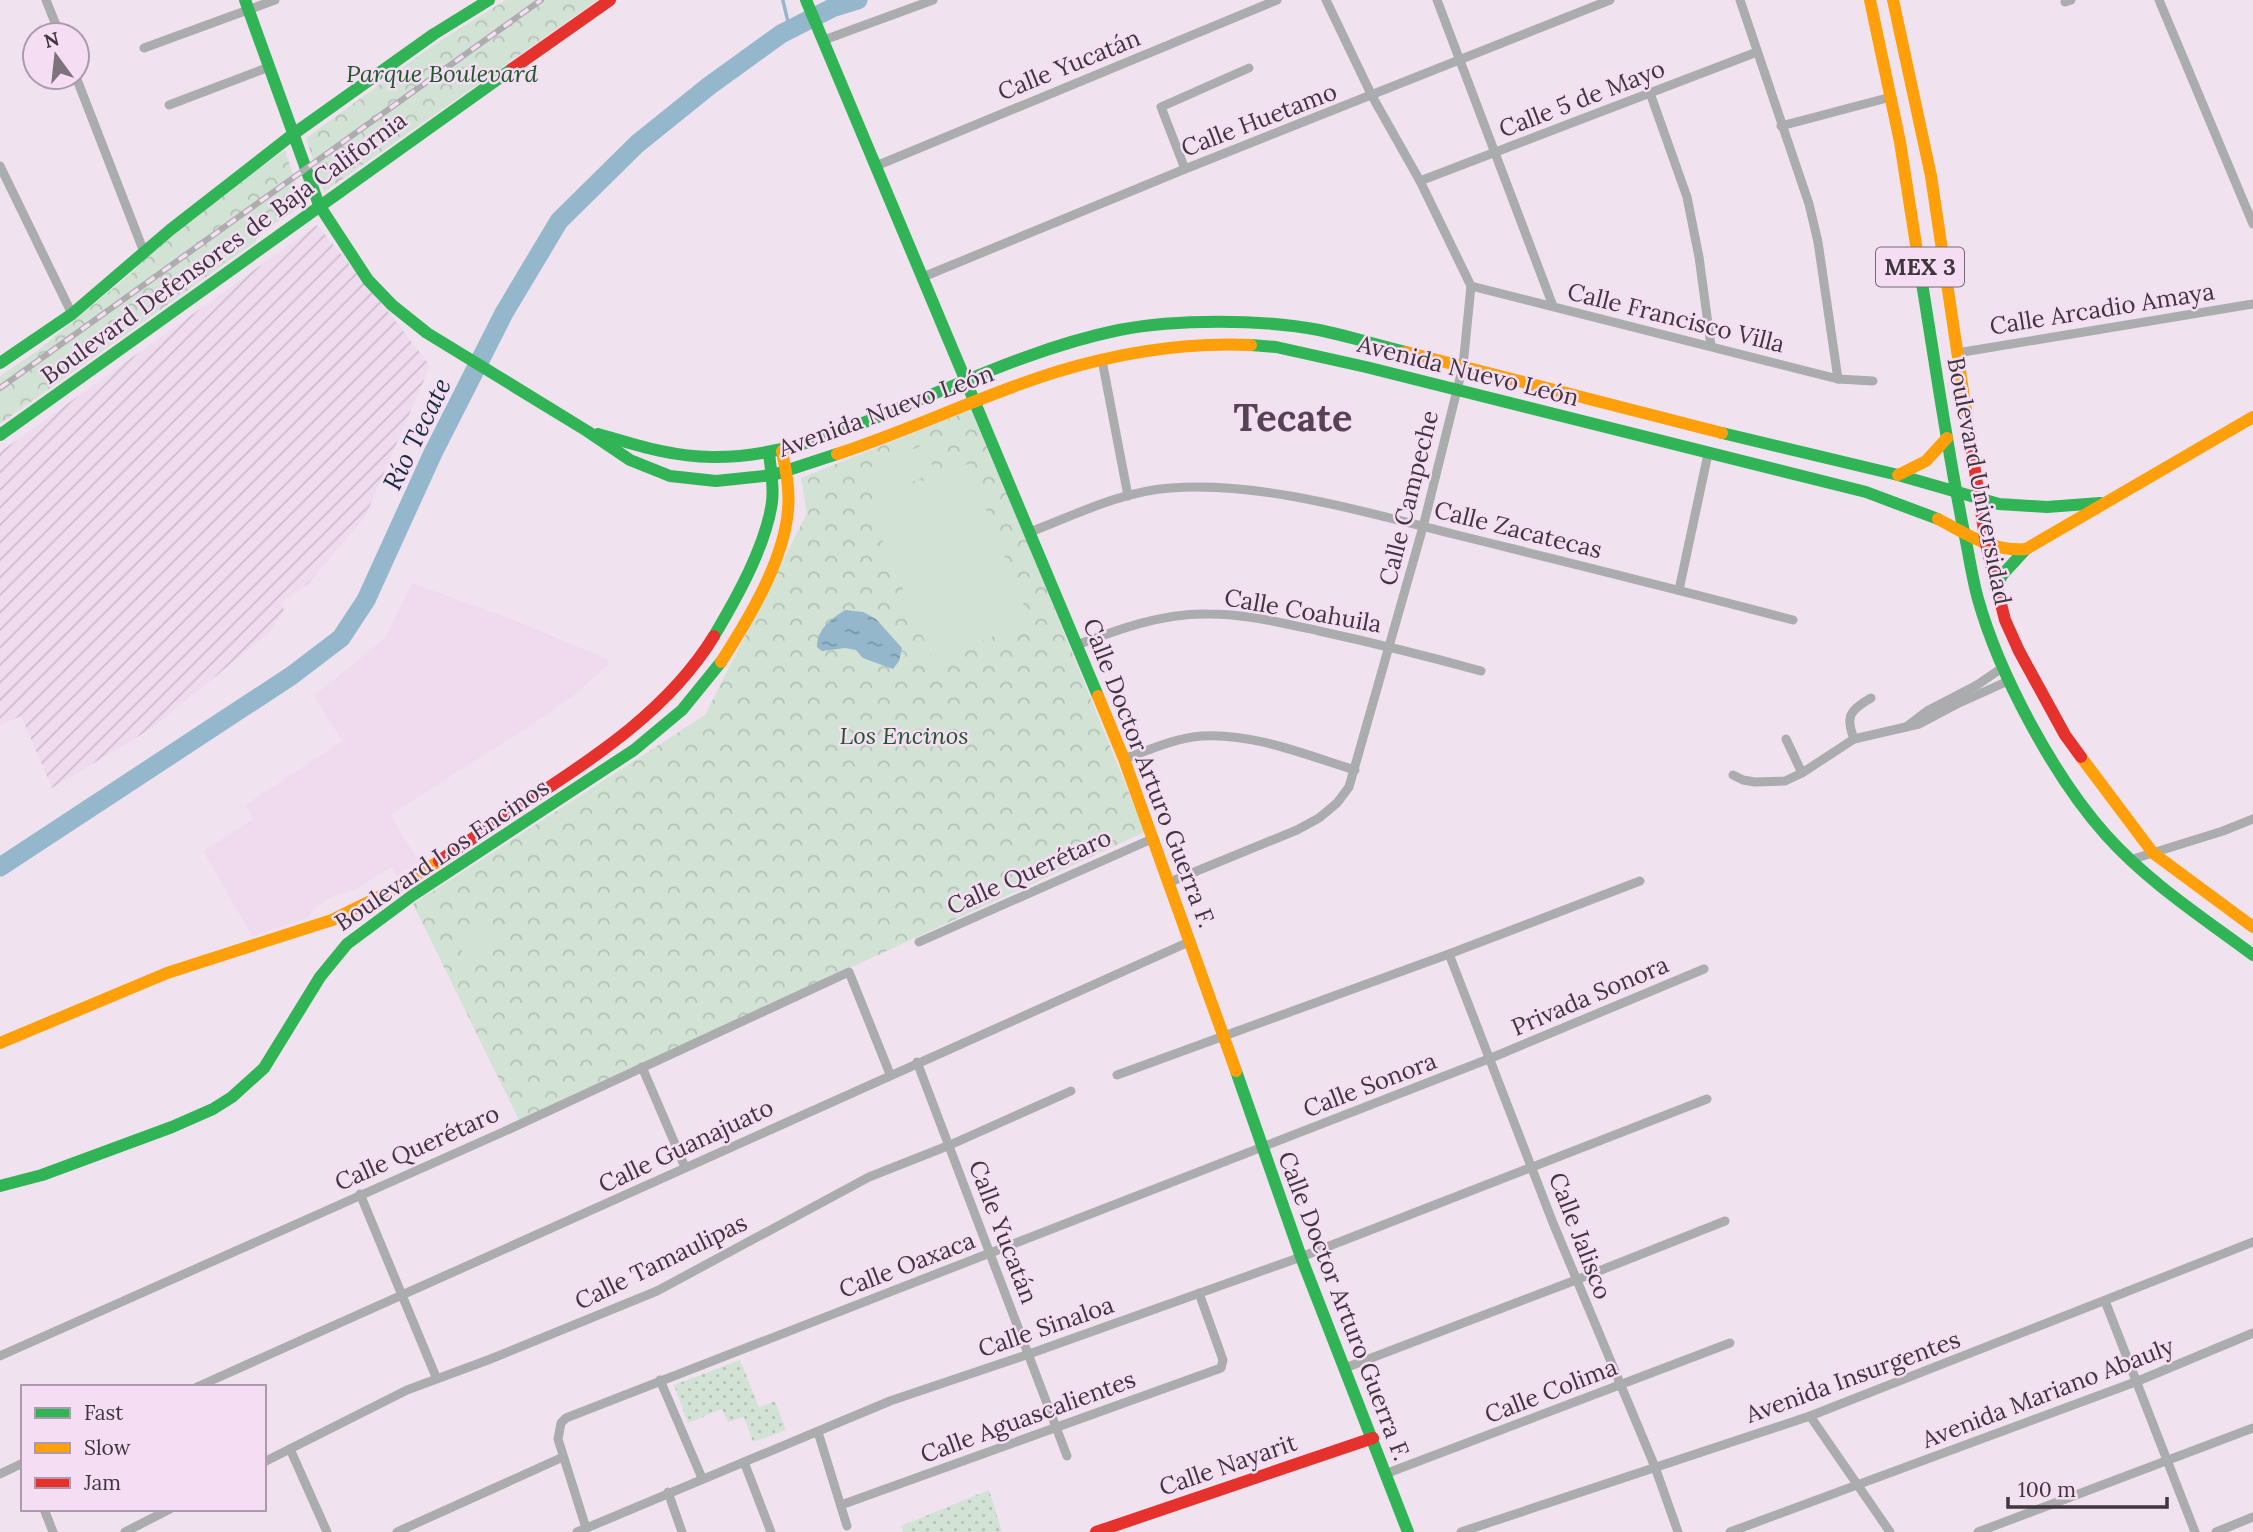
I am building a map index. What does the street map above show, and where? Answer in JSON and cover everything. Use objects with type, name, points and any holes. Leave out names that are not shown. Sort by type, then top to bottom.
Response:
[{"type":"main road","name":"Boulevard Defensores de Baja California","points":[[0,363],[72,314],[144,252],[292,135],[435,34],[489,0]]},
{"type":"main road","name":"Boulevard Defensores de Baja California","points":[[0,435],[318,205],[610,0]]},
{"type":"main road","name":"Calle Doctor Arturo Guerra F.","points":[[806,0],[1124,759],[1191,941],[1301,1257],[1408,1532]]},
{"type":"main road","name":"Boulevard Universidad","points":[[1870,0],[1900,142],[1956,493],[1978,599],[2002,668],[2047,751],[2080,802],[2106,835],[2155,883],[2253,955]]},
{"type":"main road","name":"Boulevard Universidad","points":[[1894,0],[1931,176],[1986,544],[1995,587],[2019,651],[2065,735],[2153,853],[2253,927]]},
{"type":"main road","points":[[247,5],[318,205],[368,280],[427,333],[587,431]]},
{"type":"main road","points":[[1900,142],[1913,171],[1923,178],[1931,176]]},
{"type":"main road","name":"Avenida Nuevo León","points":[[587,431],[645,449],[680,455],[727,457],[776,452],[842,431],[1056,346],[1093,336],[1187,322],[1279,325],[1317,330],[1463,366],[1898,475],[1956,493],[2025,507],[2104,502]]},
{"type":"main road","name":"Avenida Nuevo León","points":[[587,431],[630,460],[670,477],[716,481],[773,475],[1056,372],[1102,360],[1174,348],[1247,345],[1276,347],[1457,389],[1866,492],[1908,506],[1986,544],[2007,550],[2025,549]]},
{"type":"main road","points":[[1995,587],[2025,549],[2253,417]]},
{"type":"main road","points":[[1898,475],[1929,461],[1947,438]]},
{"type":"main road","name":"Boulevard Los Encinos","points":[[0,1186],[46,1173],[198,1115],[246,1086],[264,1068],[282,1042],[319,976],[342,947],[403,903],[592,780],[641,746],[671,720],[695,695],[729,651],[767,580],[784,538],[790,507],[788,471],[776,452]]},
{"type":"main road","name":"Boulevard Los Encinos","points":[[0,1043],[155,977],[354,911],[452,851],[582,764],[644,717],[684,678],[701,656],[739,589],[772,511],[776,452]]},
{"type":"main road","points":[[582,764],[592,780]]},
{"type":"main road","name":"Calle Nayarit","points":[[1096,1532],[1373,1438]]},
{"type":"street","points":[[46,0],[54,21]]},
{"type":"street","points":[[144,48],[247,5],[275,0]]},
{"type":"street","points":[[824,40],[933,0]]},
{"type":"street","name":"Calle Yucatán","points":[[876,166],[1277,0]]},
{"type":"street","points":[[1326,0],[1372,96],[1420,181],[1471,286]]},
{"type":"street","points":[[1437,0],[1553,306]]},
{"type":"street","name":"Calle Huetamo","points":[[923,277],[1185,169],[1610,0]]},
{"type":"street","points":[[1740,0],[1809,204],[1818,242],[1838,379]]},
{"type":"street","points":[[2159,0],[2253,224]]},
{"type":"street","name":"Calle 5 de Mayo","points":[[1420,181],[1757,52]]},
{"type":"street","points":[[169,105],[269,67]]},
{"type":"street","points":[[1185,169],[1161,107],[1249,68]]},
{"type":"street","points":[[81,91],[144,252]]},
{"type":"street","points":[[1650,93],[1687,197],[1712,346]]},
{"type":"street","points":[[1781,127],[1891,97]]},
{"type":"street","points":[[0,166],[72,314]]},
{"type":"street","name":"Calle Francisco Villa","points":[[1471,286],[1838,379],[1872,381]]},
{"type":"street","name":"Calle Campeche","points":[[1170,882],[1297,830],[1319,818],[1337,803],[1349,787],[1423,527],[1463,366],[1471,286]]},
{"type":"street","name":"Calle Arcadio Amaya","points":[[1957,353],[2253,303]]},
{"type":"street","points":[[1102,360],[1128,496]]},
{"type":"street","points":[[1679,590],[1708,454]]},
{"type":"street","name":"Calle Zacatecas","points":[[1030,532],[1128,496],[1168,488],[1212,486],[1255,489],[1423,527],[1793,620]]},
{"type":"street","name":"Calle Coahuila","points":[[1077,645],[1120,629],[1167,618],[1206,614],[1254,617],[1390,646],[1481,671]]},
{"type":"street","points":[[1905,728],[1921,714],[1977,685],[2002,668]]},
{"type":"street","points":[[1733,775],[1743,780],[1785,781],[1854,739],[1919,724],[2008,681]]},
{"type":"street","points":[[1854,739],[1850,715],[1860,704],[1871,698]]},
{"type":"street","points":[[1124,759],[1166,743],[1200,736],[1227,736],[1265,743],[1355,770]]},
{"type":"street","points":[[1786,739],[1802,773]]},
{"type":"street","points":[[2130,860],[2223,831],[2253,818]]},
{"type":"street","name":"Calle Querétaro","points":[[919,942],[1154,838]]},
{"type":"street","points":[[1117,1075],[1640,881]]},
{"type":"street","name":"Calle Guanajuato","points":[[202,1385],[1191,941]]},
{"type":"street","name":"Calle Jalisco","points":[[1449,954],[1576,1280],[1655,1467],[1678,1532]]},
{"type":"street","name":"Privada Sonora","points":[[1491,1058],[1704,969]]},
{"type":"street","name":"Calle Querétaro","points":[[0,1356],[849,972],[890,1074]]},
{"type":"street","name":"Calle Sonora","points":[[1262,1147],[1491,1058]]},
{"type":"street","name":"Calle Yucatán","points":[[917,1062],[1067,1456]]},
{"type":"street","points":[[642,1067],[685,1167]]},
{"type":"street","name":"Calle Tamaulipas","points":[[266,1461],[375,1404],[436,1377],[488,1360],[657,1291],[869,1177],[950,1145],[1071,1091]]},
{"type":"street","name":"Calle Sinaloa","points":[[581,1530],[890,1401],[1301,1257],[1707,1099]]},
{"type":"street","name":"Calle Oaxaca","points":[[564,1457],[558,1431],[566,1418],[1262,1147]]},
{"type":"street","points":[[360,1194],[436,1377]]},
{"type":"street","points":[[1345,1368],[1725,1221]]},
{"type":"street","name":"Avenida Insurgentes","points":[[1461,1532],[1810,1416],[2253,1242]]},
{"type":"street","name":"Calle Aguascalientes","points":[[841,1506],[1221,1368],[1223,1360],[1199,1293]]},
{"type":"street","points":[[2105,1301],[2195,1532]]},
{"type":"street","name":"Avenida Mariano Abauly","points":[[1730,1532],[2138,1381],[2253,1333]]},
{"type":"street","name":"Calle Colima","points":[[1385,1474],[1730,1343]]},
{"type":"street","points":[[660,1380],[702,1478]]},
{"type":"street","points":[[1810,1416],[1891,1532]]},
{"type":"street","points":[[1978,1532],[2253,1428]]},
{"type":"street","points":[[818,1432],[847,1526]]},
{"type":"street","points":[[290,1448],[327,1532]]},
{"type":"street","points":[[397,1532],[564,1457],[581,1530]]},
{"type":"street","points":[[744,1462],[771,1532]]},
{"type":"street","points":[[0,1474],[21,1464]]},
{"type":"street","points":[[668,1492],[682,1532]]},
{"type":"street","points":[[45,1511],[54,1532]]},
{"type":"street","points":[[125,1532],[166,1511]]},
{"type":"street","points":[[2216,1532],[2253,1517]]},
{"type":"shaded area","points":[[317,225],[430,366],[365,517],[308,584],[281,603],[284,610],[271,631],[152,728],[52,788],[21,716],[0,725],[0,452]]},
{"type":"shaded area","points":[[412,583],[511,619],[607,659],[608,665],[545,716],[390,815],[419,862],[397,876],[391,867],[356,889],[329,898],[312,910],[308,918],[252,936],[203,851],[254,819],[245,805],[342,741],[314,696],[385,638]]},
{"type":"green space","name":"Parque Boulevard","points":[[506,0],[598,0],[324,192],[306,138],[435,44]]},
{"type":"green space","points":[[285,150],[303,205],[0,424],[0,376],[37,351],[133,272],[154,243]]},
{"type":"green space","name":"Los Encinos","points":[[973,409],[1145,832],[519,1120],[413,904],[705,715],[807,513],[801,478]]},
{"type":"green space","points":[[923,445],[935,471],[890,493],[968,464],[1030,621],[933,661],[867,502],[879,497],[867,469]]},
{"type":"green space","points":[[486,916],[496,947],[464,961],[461,945],[463,932],[471,923]]},
{"type":"green space","points":[[740,1360],[759,1407],[775,1401],[786,1430],[753,1442],[744,1417],[728,1422],[722,1409],[688,1423],[674,1385]]},
{"type":"green space","points":[[989,1490],[1002,1532],[903,1532],[901,1526]]},
{"type":"water","points":[[845,610],[863,612],[876,619],[902,648],[899,661],[893,669],[863,658],[856,650],[845,648],[822,651],[817,647],[822,630]]},
{"type":"waterway","name":"Río Tecate","points":[[0,867],[291,676],[341,638],[366,600],[433,453],[504,313],[559,221],[637,144],[709,86],[781,34],[832,8],[858,0]]},
{"type":"waterway","points":[[783,1],[790,30]]},
{"type":"railway","points":[[0,388],[541,0]]},
{"type":"traffic: fast","points":[[245,0],[319,205],[368,280],[392,305],[427,333],[630,460],[670,476],[716,481],[773,475],[837,454]]},
{"type":"traffic: fast","points":[[0,363],[72,314],[170,230],[292,135],[434,34],[489,0]]},
{"type":"traffic: fast","points":[[806,0],[1098,696]]},
{"type":"traffic: fast","points":[[0,435],[512,69]]},
{"type":"traffic: fast","points":[[1921,277],[1952,469],[1974,583],[1987,628],[2014,691],[2048,755],[2086,811],[2106,835],[2158,884],[2253,955]]},
{"type":"traffic: fast","points":[[598,434],[654,450],[683,455],[736,456],[782,449],[851,428],[1061,345],[1141,326],[1192,322],[1296,326],[1406,352]]},
{"type":"traffic: fast","points":[[1251,345],[1276,347],[1366,367],[1866,492],[1938,519]]},
{"type":"traffic: fast","points":[[1722,433],[1898,475],[1999,504],[2047,507],[2100,503]]},
{"type":"traffic: fast","points":[[714,636],[740,589],[764,536],[773,496],[769,454]]},
{"type":"traffic: fast","points":[[1995,587],[2026,549]]},
{"type":"traffic: fast","points":[[0,1186],[42,1175],[172,1127],[213,1109],[232,1097],[264,1068],[320,977],[347,944],[413,895],[634,750],[682,710],[721,662]]},
{"type":"traffic: fast","points":[[1236,1071],[1301,1257],[1408,1532]]},
{"type":"traffic: slow","points":[[1870,0],[1900,142],[1921,277]]},
{"type":"traffic: slow","points":[[1893,0],[1931,176],[1969,431]]},
{"type":"traffic: slow","points":[[837,454],[1001,391],[1080,365],[1177,347],[1251,345]]},
{"type":"traffic: slow","points":[[1406,352],[1722,433]]},
{"type":"traffic: slow","points":[[1938,519],[1991,545],[2026,549],[2253,417]]},
{"type":"traffic: slow","points":[[1898,475],[1926,461],[1947,438]]},
{"type":"traffic: slow","points":[[721,662],[753,609],[780,549],[788,503],[782,451]]},
{"type":"traffic: slow","points":[[1098,696],[1124,759],[1236,1071]]},
{"type":"traffic: slow","points":[[2081,757],[2153,853],[2253,927]]},
{"type":"traffic: slow","points":[[0,1043],[167,973],[332,920],[389,892],[439,861]]},
{"type":"traffic: jam","points":[[512,69],[610,0]]},
{"type":"traffic: jam","points":[[1969,431],[1986,544],[2005,620],[2065,735],[2081,757]]},
{"type":"traffic: jam","points":[[439,861],[630,729],[676,686],[714,636]]},
{"type":"traffic: jam","points":[[1096,1532],[1373,1438]]},
{"type":"district","name":"Tecate","points":[[1293,418]]}]
